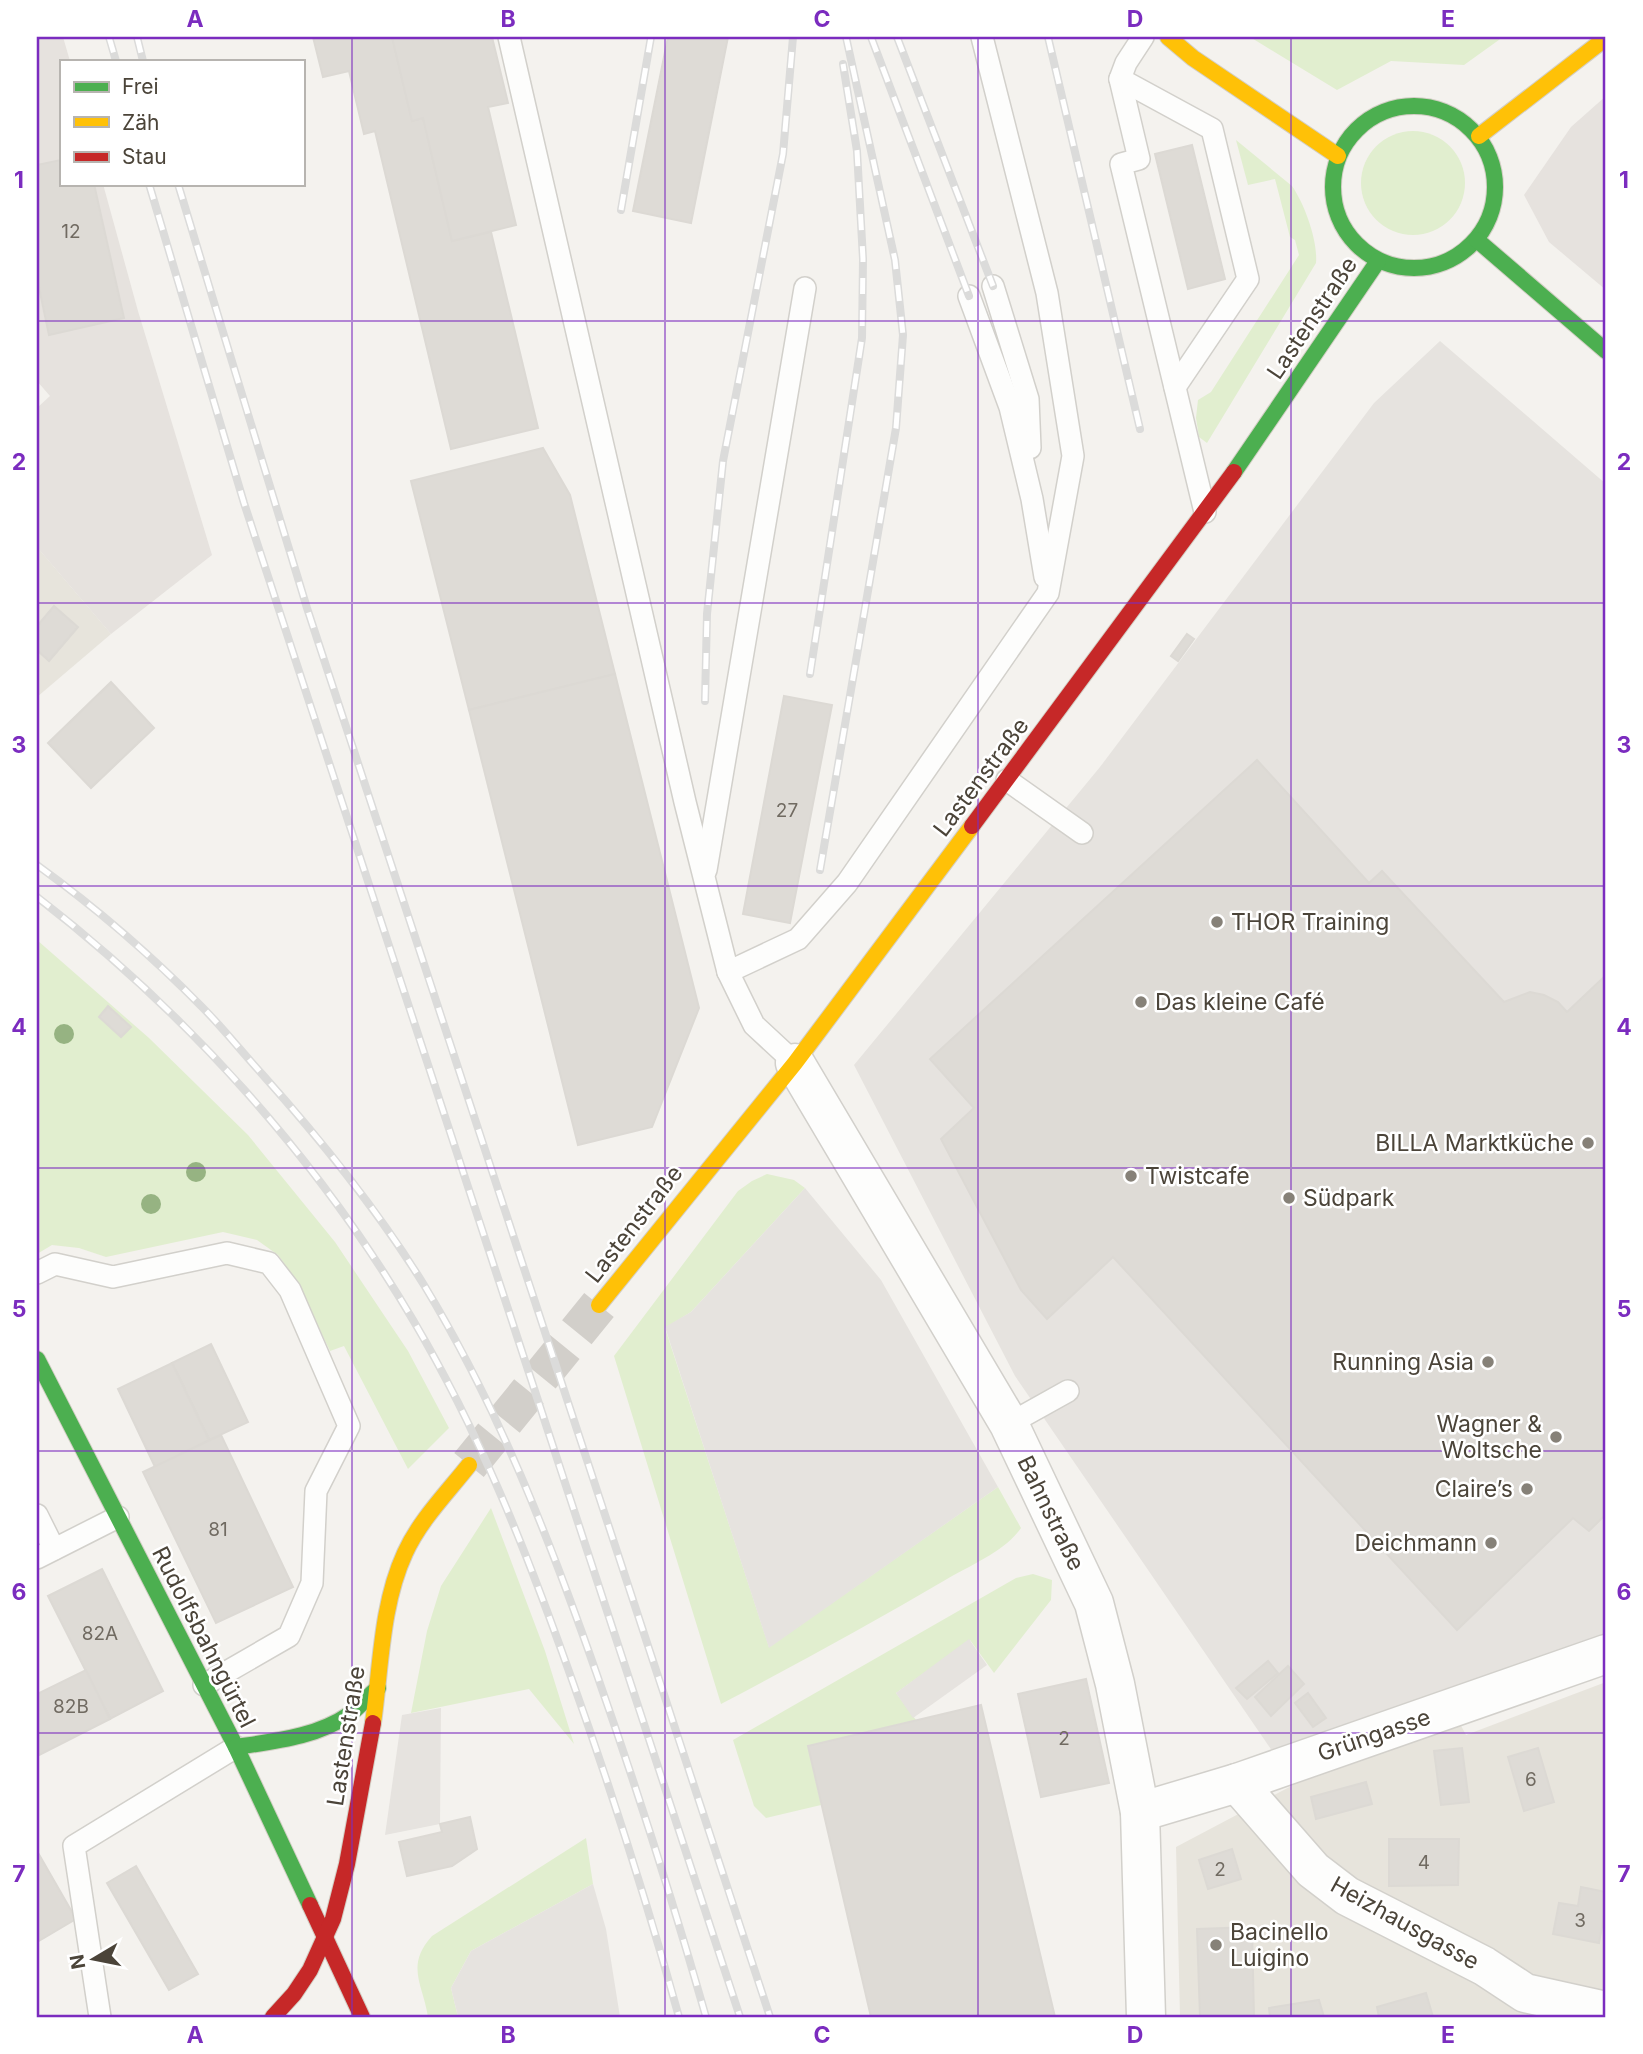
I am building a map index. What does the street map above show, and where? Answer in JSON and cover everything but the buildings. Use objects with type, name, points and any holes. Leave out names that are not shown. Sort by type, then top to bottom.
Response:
[{"type":"street","points":[[1168,37],[1193,58],[1338,156]]},
{"type":"street","points":[[1479,136],[1606,38]]},
{"type":"street","points":[[1406,105],[1449,112],[1479,136],[1493,164],[1494,205],[1477,240],[1447,262],[1411,269],[1378,261],[1348,235],[1333,196],[1338,156],[1361,124],[1406,105]]},
{"type":"street","points":[[1477,240],[1606,351]]},
{"type":"street","name":"Lastenstraße","points":[[599,1304],[795,1063],[1007,780],[1205,512],[1378,261]]},
{"type":"street","name":"Bahnstraße","points":[[795,1063],[1009,1424],[1094,1603],[1115,1684],[1140,1812],[1146,2017]]},
{"type":"street","name":"Rudolfsbahngürtel","points":[[37,1359],[236,1747],[362,2017]]},
{"type":"street","name":"Lastenstraße","points":[[273,2017],[298,1990],[315,1965],[344,1886],[391,1597],[401,1562],[420,1528],[469,1465]]},
{"type":"street","name":"Grüngasse","points":[[1140,1812],[1237,1783],[1606,1654]]},
{"type":"street","points":[[236,1747],[267,1743],[323,1729],[346,1717],[377,1688]]},
{"type":"street","name":"Heizhausgasse","points":[[1237,1783],[1313,1870],[1347,1896],[1484,1966],[1526,2005],[1606,2011]]},
{"type":"lane","points":[[509,37],[728,972],[754,1025],[795,1063]]},
{"type":"lane","points":[[728,972],[798,939],[847,883],[1048,593],[1073,456],[1046,293],[982,37]]},
{"type":"lane","points":[[1143,37],[1126,63],[1120,79],[1139,159],[1121,164],[1205,512]]},
{"type":"lane","points":[[1120,79],[1212,129],[1248,279],[1175,387]]},
{"type":"lane","points":[[993,286],[1028,399],[1032,499]]},
{"type":"lane","points":[[705,879],[805,289]]},
{"type":"lane","points":[[969,296],[1010,407],[1032,499],[1048,593]]},
{"type":"lane","points":[[1007,780],[1082,834]]},
{"type":"lane","points":[[37,1273],[55,1264],[113,1277],[227,1253],[269,1263],[290,1290],[349,1426],[316,1491],[312,1583],[289,1636],[204,1685]]},
{"type":"lane","points":[[1009,1424],[1068,1391]]},
{"type":"lane","points":[[37,1516],[45,1554],[118,1517]]},
{"type":"lane","points":[[100,2017],[74,1846],[236,1747]]},
{"type":"shaded area","points":[[37,37],[63,37],[70,60],[60,60],[60,186],[104,186],[138,311],[212,555],[111,634],[37,547],[37,408],[50,396],[37,381]]},
{"type":"shaded area","points":[[1606,96],[1606,290],[1549,242],[1524,195],[1571,127]]},
{"type":"shaded area","points":[[1440,341],[1606,484],[1606,975],[1567,1012],[1558,1002],[1530,992],[1504,1002],[1383,872],[1369,883],[1257,760],[930,1059],[974,1108],[941,1139],[1021,1290],[1047,1318],[1113,1257],[1457,1630],[1573,1518],[1589,1531],[1606,1514],[1606,1635],[1275,1755],[1015,1376],[854,1065],[1100,767],[1374,403]]},
{"type":"shaded area","points":[[37,547],[111,634],[37,697]]},
{"type":"shaded area","points":[[805,1188],[881,1280],[998,1487],[769,1648],[665,1327],[691,1312]]},
{"type":"shaded area","points":[[969,1639],[987,1665],[913,1718],[896,1693]]},
{"type":"shaded area","points":[[1606,1682],[1606,2017],[1180,2017],[1176,1847],[1316,1773],[1458,1720],[1466,1735]]},
{"type":"shaded area","points":[[441,1708],[440,1824],[385,1835],[402,1715]]},
{"type":"shaded area","points":[[593,1884],[606,1929],[620,2017],[458,2017],[451,1988],[471,1951]]},
{"type":"green space","points":[[1250,37],[1503,37],[1464,65],[1391,61],[1337,90]]},
{"type":"green space","points":[[1413,131],[1433,135],[1450,146],[1461,163],[1465,183],[1461,203],[1450,220],[1433,231],[1413,235],[1393,231],[1376,220],[1365,203],[1361,183],[1365,163],[1376,146],[1393,135]]},
{"type":"green space","points":[[1236,140],[1292,186],[1310,223],[1316,263],[1207,443],[1199,437],[1196,418],[1198,400],[1211,392],[1299,255],[1295,240],[1290,237],[1275,179],[1248,185]]},
{"type":"green space","points":[[37,940],[149,1038],[248,1135],[335,1242],[408,1351],[449,1428],[408,1469],[344,1346],[330,1351],[294,1277],[278,1255],[257,1240],[223,1232],[106,1257],[79,1248],[52,1245],[37,1254]]},
{"type":"green space","points":[[767,1174],[794,1180],[805,1188],[691,1312],[665,1328],[769,1647],[998,1487],[1021,1528],[1006,1544],[987,1557],[721,1704],[614,1356],[738,1191]]},
{"type":"green space","points":[[491,1508],[545,1651],[574,1744],[529,1689],[411,1713],[427,1631],[441,1586]]},
{"type":"green space","points":[[1033,1574],[1052,1580],[1051,1600],[994,1673],[970,1640],[896,1693],[916,1720],[808,1746],[821,1805],[766,1818],[754,1806],[733,1740],[1016,1578]]},
{"type":"green space","points":[[586,1838],[593,1884],[471,1951],[451,1988],[458,2017],[428,2017],[418,1966],[419,1957],[432,1936]]},
{"type":"tunnel","points":[[469,1465],[599,1305]]},
{"type":"railway","points":[[109,37],[116,60]]},
{"type":"railway","points":[[137,37],[143,60]]},
{"type":"railway","points":[[621,210],[651,37]]},
{"type":"railway","points":[[705,701],[707,614],[723,461],[783,154],[793,37]]},
{"type":"railway","points":[[820,870],[896,428],[903,335],[895,260],[846,37]]},
{"type":"railway","points":[[871,37],[969,296]]},
{"type":"railway","points":[[897,37],[993,286]]},
{"type":"railway","points":[[1048,37],[1140,429]]},
{"type":"railway","points":[[810,674],[862,338],[863,259],[857,151],[843,64]]},
{"type":"railway","points":[[150,186],[244,503],[740,2017]]},
{"type":"railway","points":[[179,186],[307,608],[770,2017]]},
{"type":"railway","points":[[37,865],[122,933],[217,1023],[348,1176],[387,1229],[451,1331],[499,1426],[560,1572],[640,1801],[706,2017]]},
{"type":"railway","points":[[37,897],[145,989],[196,1038],[245,1091],[335,1201],[413,1320],[481,1450],[537,1585],[614,1803],[679,2017]]},
{"type":"traffic: fast","points":[[1414,106],[1445,113],[1471,130],[1488,156],[1495,187],[1488,218],[1471,244],[1445,261],[1414,268],[1383,261],[1357,244],[1340,218],[1333,187],[1340,156],[1357,130],[1383,113],[1414,106]]},
{"type":"traffic: fast","points":[[1477,240],[1606,351]]},
{"type":"traffic: fast","points":[[1234,472],[1378,261]]},
{"type":"traffic: fast","points":[[37,1359],[236,1747],[310,1905]]},
{"type":"traffic: fast","points":[[236,1747],[295,1737],[324,1728],[350,1714],[378,1688]]},
{"type":"traffic: slow","points":[[1168,37],[1193,58],[1338,156]]},
{"type":"traffic: slow","points":[[1479,136],[1606,38]]},
{"type":"traffic: slow","points":[[599,1305],[795,1063],[972,826]]},
{"type":"traffic: slow","points":[[373,1723],[386,1615],[397,1573],[418,1529],[469,1465]]},
{"type":"traffic: jam","points":[[972,826],[1234,472]]},
{"type":"traffic: jam","points":[[273,2017],[294,1994],[310,1970],[333,1919],[347,1864],[373,1723]]},
{"type":"traffic: jam","points":[[310,1905],[362,2017]]},
{"type":"place","name":"THOR Training","points":[[1217,922]]},
{"type":"place","name":"Das kleine Café","points":[[1141,1002]]},
{"type":"place","name":"BILLA Marktküche","points":[[1588,1143]]},
{"type":"place","name":"Twistcafe","points":[[1131,1176]]},
{"type":"place","name":"Südpark","points":[[1289,1198]]},
{"type":"place","name":"Running Asia","points":[[1488,1362]]},
{"type":"place","name":"Wagner & Woltsche","points":[[1556,1437]]},
{"type":"place","name":"Claire’s","points":[[1527,1489]]},
{"type":"place","name":"Deichmann","points":[[1491,1543]]},
{"type":"place","name":"Bacinello Luigino","points":[[1216,1945]]}]
